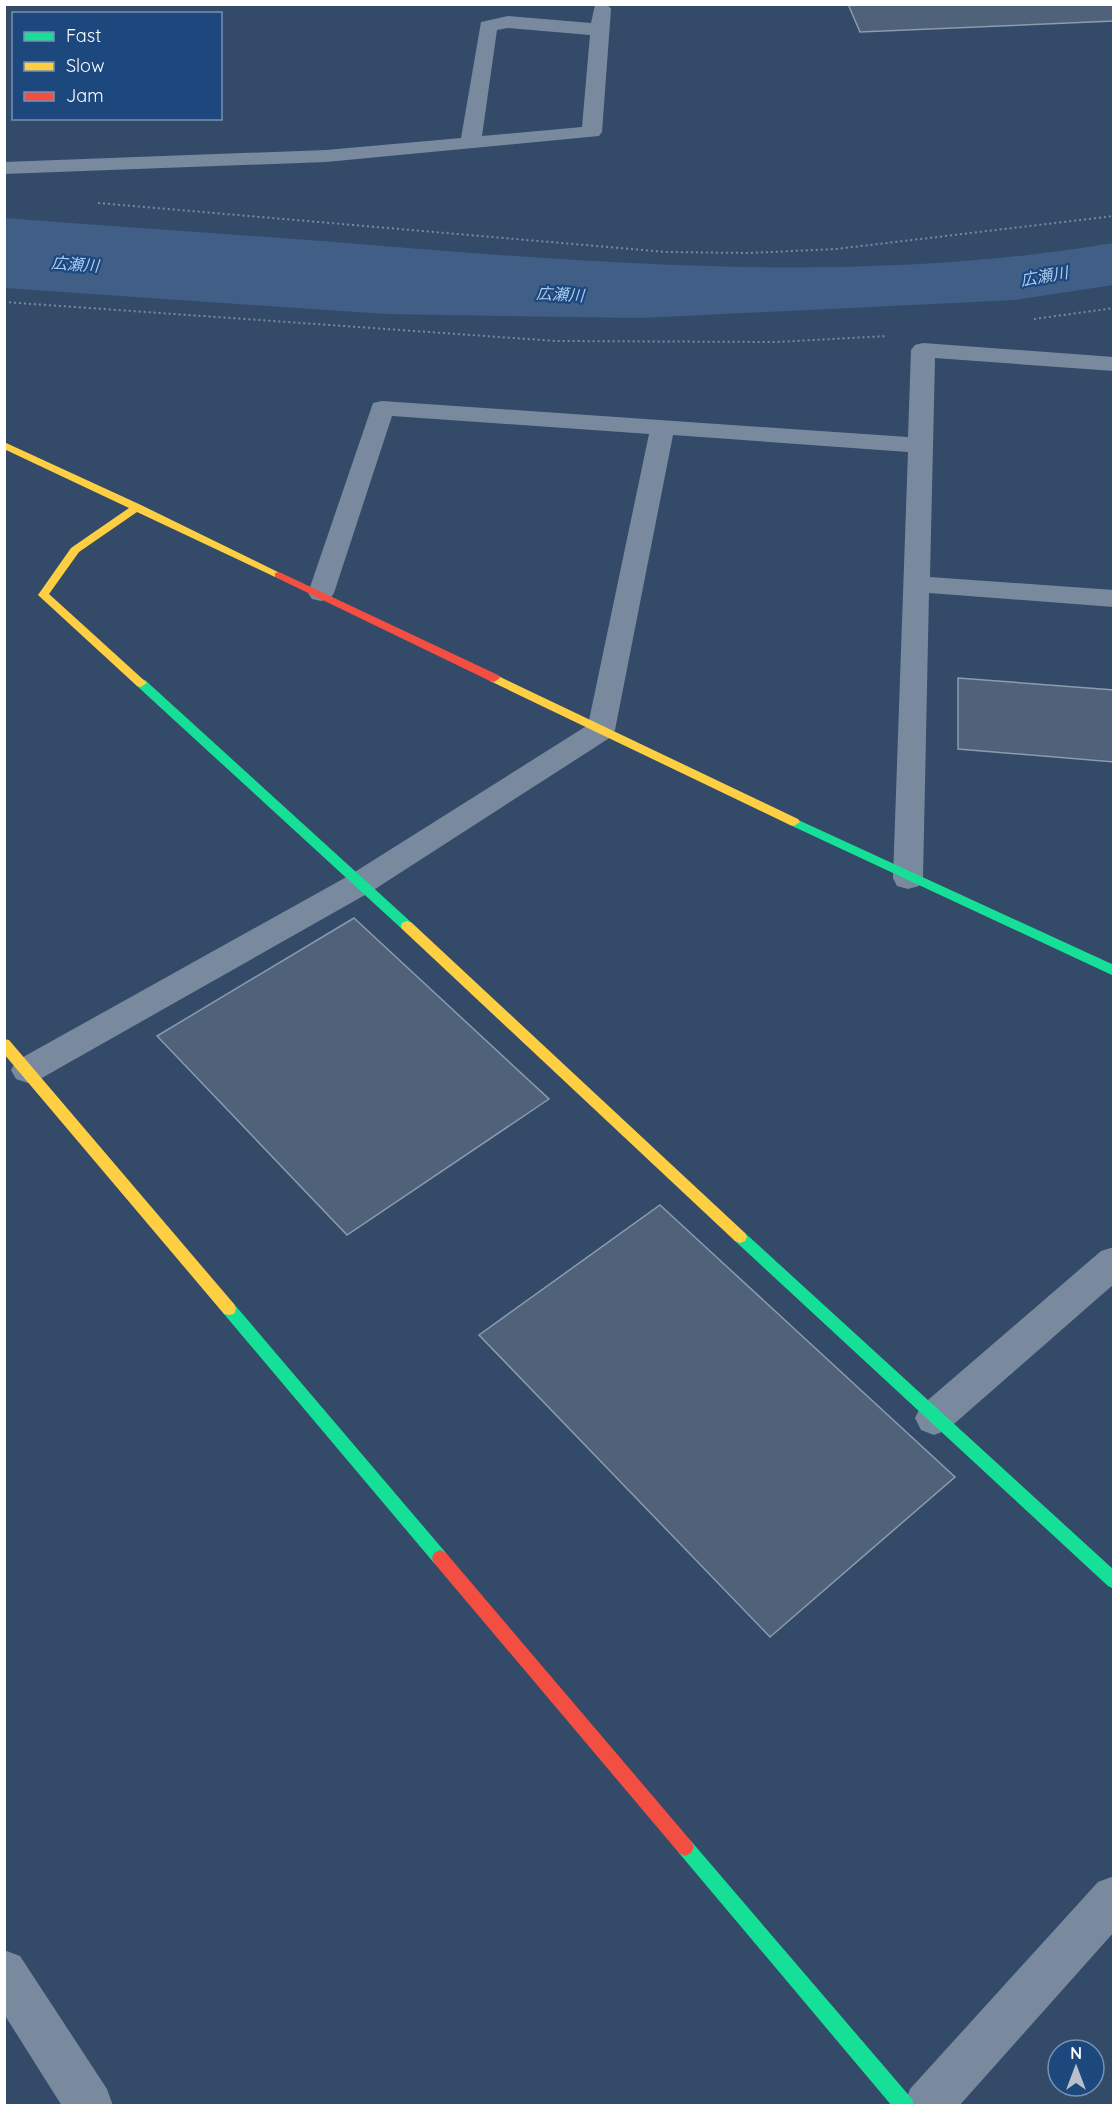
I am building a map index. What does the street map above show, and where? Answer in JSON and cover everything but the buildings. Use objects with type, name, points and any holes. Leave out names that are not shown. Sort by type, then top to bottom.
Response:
[{"type":"street","points":[[4,168],[326,156],[592,132],[602,9]]},
{"type":"street","points":[[471,143],[488,26],[508,22],[601,30]]},
{"type":"street","points":[[908,878],[923,350],[1113,364]]},
{"type":"street","points":[[321,593],[382,408],[920,445]]},
{"type":"street","points":[[28,1070],[361,883],[601,730],[662,428]]},
{"type":"street","points":[[4,445],[321,593],[908,878],[1113,971]]},
{"type":"street","points":[[137,507],[75,550],[43,595],[361,883],[934,1418],[1113,1581]]},
{"type":"street","points":[[916,584],[1113,599]]},
{"type":"street","points":[[4,1044],[905,2106]]},
{"type":"street","points":[[934,1418],[1113,1262]]},
{"type":"street","points":[[927,2106],[1113,1898]]},
{"type":"street","points":[[4,1972],[90,2106]]},
{"type":"path","points":[[89,203],[666,252],[749,253],[836,249],[1113,216]]},
{"type":"path","points":[[4,302],[453,335],[670,345],[804,343],[893,335]]},
{"type":"path","points":[[1030,319],[1113,308]]},
{"type":"water","name":"広瀬川","points":[[4,218],[665,265],[845,267],[934,263],[1024,255],[1113,243],[1113,285],[1014,300],[640,318],[386,314],[5,288]]},
{"type":"traffic: fast","points":[[141,683],[407,926]]},
{"type":"traffic: fast","points":[[794,822],[1114,971]]},
{"type":"traffic: fast","points":[[740,1237],[1114,1581]]},
{"type":"traffic: fast","points":[[229,1309],[440,1558]]},
{"type":"traffic: fast","points":[[685,1847],[905,2106]]},
{"type":"traffic: slow","points":[[4,445],[279,575]]},
{"type":"traffic: slow","points":[[137,507],[75,550],[43,595],[141,683]]},
{"type":"traffic: slow","points":[[494,678],[794,822]]},
{"type":"traffic: slow","points":[[407,926],[740,1237]]},
{"type":"traffic: slow","points":[[4,1044],[229,1309]]},
{"type":"traffic: jam","points":[[279,575],[494,678]]},
{"type":"traffic: jam","points":[[440,1558],[685,1847]]}]
